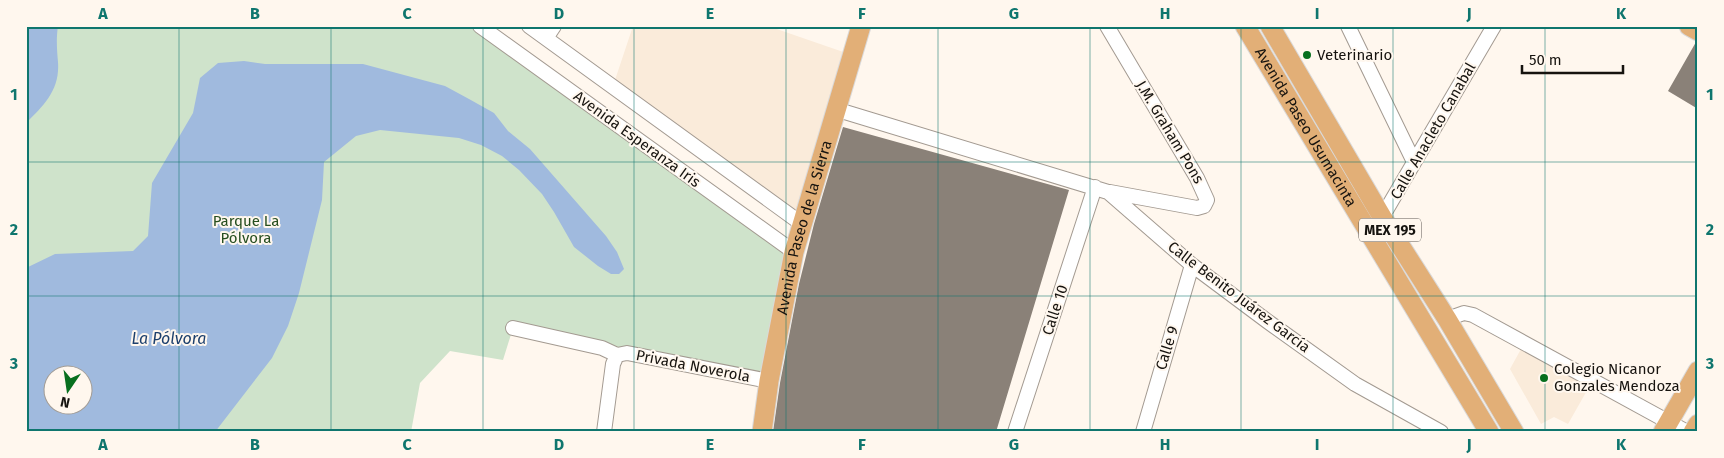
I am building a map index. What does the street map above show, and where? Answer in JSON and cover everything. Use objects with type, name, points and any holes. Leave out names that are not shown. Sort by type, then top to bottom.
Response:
[{"type":"main road","name":"Avenida Paseo de la Sierra","points":[[762,432],[769,381],[794,252],[834,109],[861,26]]},
{"type":"main road","name":"Avenida Paseo Usumacinta","points":[[1245,26],[1489,432]]},
{"type":"main road","name":"Avenida Paseo Usumacinta","points":[[1270,26],[1382,217],[1447,319],[1514,432]]},
{"type":"main road","points":[[1689,26],[1698,32]]},
{"type":"main road","points":[[1666,427],[1698,371]]},
{"type":"main road","points":[[1693,432],[1698,424]]},
{"type":"street","name":"Avenida Esperanza Iris","points":[[480,26],[794,252]]},
{"type":"street","name":"Avenida Esperanza Iris","points":[[529,26],[550,32],[802,224]]},
{"type":"street","name":"J.M. Graham Pons","points":[[1107,26],[1201,184],[1207,200],[1204,206],[1197,208],[1108,192]]},
{"type":"street","points":[[1348,26],[1414,162]]},
{"type":"street","name":"Calle Anacleto Canabal","points":[[1371,234],[1494,26]]},
{"type":"street","name":"Calle Benito Juárez García","points":[[834,109],[1108,192],[1192,265],[1356,384],[1441,432]]},
{"type":"street","name":"Calle 10","points":[[1015,432],[1095,188]]},
{"type":"street","name":"Calle 9","points":[[1143,432],[1192,265]]},
{"type":"street","points":[[1447,319],[1464,313],[1473,315],[1666,427],[1688,432]]},
{"type":"street","points":[[513,328],[602,348],[617,356],[612,364],[604,432]]},
{"type":"street","name":"Privada Noverola","points":[[617,356],[627,353],[769,381]]},
{"type":"shaded area","points":[[633,26],[768,26],[852,55],[802,224],[613,86]]},
{"type":"shaded area","name":"Colegio Nicanor Gonzales Mendoza","points":[[1521,349],[1589,387],[1568,424],[1554,417],[1541,424],[1510,369]]},
{"type":"green space","name":"Parque La Pólvora","points":[[26,26],[480,26],[794,252],[769,381],[513,328],[503,360],[450,351],[420,383],[411,432],[26,432]]},
{"type":"water","points":[[26,26],[58,26],[58,72],[54,89],[50,96],[26,123]]},
{"type":"water","name":"La Pólvora","points":[[244,61],[265,64],[363,64],[445,86],[494,113],[508,131],[530,149],[606,236],[617,252],[624,269],[619,274],[611,274],[574,247],[542,194],[519,170],[502,156],[481,145],[459,138],[380,130],[356,136],[324,162],[322,200],[299,293],[288,326],[272,358],[215,432],[26,432],[26,268],[55,254],[133,251],[148,236],[152,183],[193,113],[200,78],[218,63]]},
{"type":"building","points":[[1696,42],[1698,42],[1698,109],[1668,91]]},
{"type":"building","points":[[843,127],[1069,190],[996,432],[773,432],[780,383],[799,284],[814,224]]},
{"type":"place","name":"Veterinario","points":[[1307,55]]},
{"type":"place","name":"Colegio Nicanor Gonzales Mendoza","points":[[1544,378]]}]
